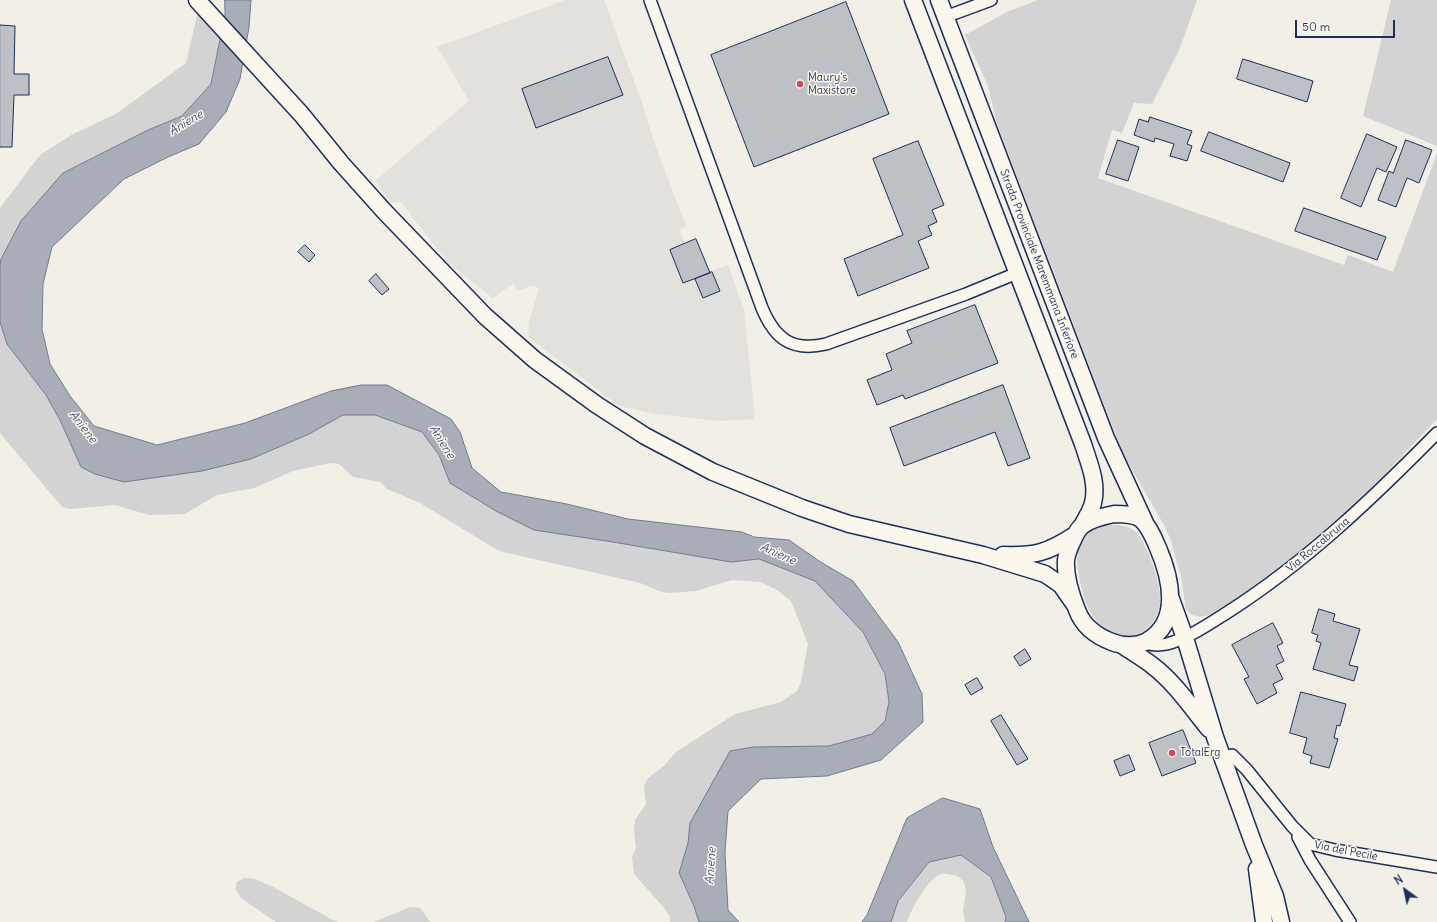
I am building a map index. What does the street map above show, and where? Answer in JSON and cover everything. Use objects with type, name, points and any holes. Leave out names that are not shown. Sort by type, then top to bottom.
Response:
[{"type":"main road","points":[[197,0],[302,115],[341,163],[384,211],[485,316],[535,360],[597,406],[645,436],[714,472],[802,508],[849,524],[984,555],[1045,574],[1061,585],[1082,621],[1092,632],[1106,640],[1122,645],[1154,666],[1179,692],[1215,737]]},
{"type":"main road","points":[[913,0],[1083,444],[1091,471],[1094,486],[1093,503],[1078,530],[1066,559],[1068,582],[1074,605]]},
{"type":"main road","name":"Strada Provinciale Maremmana Inferiore","points":[[939,0],[1106,438],[1146,525]]},
{"type":"main road","points":[[984,555],[1022,556],[1039,553],[1060,544],[1095,519],[1114,514],[1134,516],[1141,519],[1146,525],[1155,541],[1163,561],[1168,578],[1171,599],[1185,638],[1215,737],[1254,845],[1275,896],[1281,922]]},
{"type":"main road","points":[[1122,645],[1143,643],[1152,638],[1166,621],[1171,599]]},
{"type":"main road","points":[[1254,845],[1264,922]]},
{"type":"street","points":[[650,0],[762,308],[772,327],[782,338],[795,345],[819,346],[966,294],[1017,273]]},
{"type":"street","points":[[945,17],[991,0]]},
{"type":"street","name":"Via Roccabruna","points":[[1143,643],[1152,645],[1166,644],[1185,638],[1252,596],[1290,568],[1351,517],[1437,433]]},
{"type":"street","name":"Via del Pecile","points":[[1222,758],[1232,756],[1247,770],[1292,826],[1310,844],[1335,850],[1437,867]]},
{"type":"street","points":[[1292,826],[1310,860],[1350,922]]},
{"type":"shaded area","points":[[565,0],[604,0],[641,100],[655,145],[686,226],[679,229],[685,243],[696,239],[709,272],[728,265],[744,310],[755,419],[721,421],[655,414],[619,406],[528,337],[529,322],[539,289],[534,285],[517,291],[514,283],[493,298],[448,263],[401,202],[391,203],[375,181],[469,101],[437,47]]},
{"type":"shaded area","points":[[1038,0],[1197,0],[1180,48],[1152,104],[1134,103],[1122,133],[1112,130],[1098,178],[1344,265],[1348,255],[1393,272],[1437,153],[1437,419],[1383,476],[1295,558],[1266,580],[1209,615],[1200,617],[1192,615],[1186,609],[1181,577],[1170,538],[1123,454],[997,124],[988,86],[965,35],[1007,12]]},
{"type":"shaded area","points":[[1391,0],[1437,0],[1437,146],[1363,116]]},
{"type":"shaded area","points":[[197,15],[225,15],[211,84],[182,116],[148,130],[63,173],[0,266],[0,208],[40,155],[73,134],[116,114],[186,63]]},
{"type":"shaded area","points":[[0,322],[7,344],[46,395],[60,420],[81,467],[252,459],[309,434],[343,415],[375,415],[422,432],[439,455],[450,483],[496,511],[534,530],[731,562],[759,559],[815,581],[863,632],[885,674],[889,702],[885,721],[872,734],[829,746],[754,747],[690,823],[688,843],[679,873],[694,906],[699,922],[670,922],[670,917],[665,909],[634,874],[632,857],[636,848],[634,830],[635,820],[646,804],[644,786],[648,778],[664,766],[676,752],[735,714],[781,702],[797,691],[801,682],[808,644],[791,601],[777,590],[761,582],[732,580],[696,591],[668,593],[640,583],[499,551],[420,503],[387,489],[380,482],[353,477],[339,464],[330,463],[293,471],[254,488],[217,495],[185,514],[149,515],[115,505],[70,509],[62,507],[0,433]]},
{"type":"shaded area","points":[[1107,525],[1129,527],[1138,534],[1145,545],[1156,574],[1160,597],[1159,609],[1155,620],[1148,628],[1139,634],[1118,636],[1108,631],[1098,623],[1090,611],[1082,591],[1077,565],[1079,545],[1084,537],[1090,532]]},
{"type":"shaded area","points":[[961,855],[991,877],[1006,917],[1005,922],[965,922],[963,910],[966,891],[964,882],[958,876],[941,874],[934,878],[925,889],[912,910],[907,922],[891,922],[898,901],[929,862]]},
{"type":"shaded area","points":[[245,878],[255,879],[273,887],[338,922],[276,922],[241,898],[236,890],[236,882]]},
{"type":"shaded area","points":[[410,907],[420,908],[430,922],[374,922]]},
{"type":"water","name":"Aniene","points":[[225,0],[251,0],[249,27],[240,79],[226,112],[199,144],[168,157],[124,179],[52,247],[43,284],[42,329],[50,364],[70,396],[94,426],[157,445],[245,423],[331,391],[361,385],[387,385],[451,419],[460,432],[472,468],[501,492],[567,504],[628,519],[742,532],[754,537],[789,540],[819,561],[853,581],[898,642],[922,694],[923,722],[881,760],[827,776],[761,779],[728,811],[725,853],[728,910],[739,922],[699,922],[694,906],[679,873],[688,843],[690,823],[730,751],[753,747],[829,746],[872,734],[885,721],[889,702],[885,674],[863,632],[815,581],[759,559],[731,562],[534,530],[496,511],[450,483],[439,455],[422,432],[375,415],[343,415],[309,434],[251,459],[202,471],[124,482],[95,474],[81,467],[60,420],[46,395],[7,344],[0,322],[0,266],[1,259],[21,221],[63,173],[148,130],[182,116],[211,84],[225,15]]},
{"type":"water","points":[[943,798],[980,809],[993,847],[1029,922],[1005,922],[1006,917],[991,877],[961,855],[929,862],[898,901],[891,922],[862,922],[867,915],[907,818]]},
{"type":"building","name":"Maury's Maxistore","points":[[846,2],[889,114],[754,167],[711,55]]},
{"type":"building","points":[[0,25],[15,26],[14,74],[29,74],[29,95],[14,95],[12,147],[0,147]]},
{"type":"building","points":[[608,57],[623,95],[536,128],[522,89]]},
{"type":"building","points":[[1243,59],[1313,81],[1307,102],[1237,79]]},
{"type":"building","points":[[1150,117],[1192,131],[1187,144],[1192,146],[1187,161],[1170,156],[1174,144],[1155,138],[1154,142],[1134,135],[1139,119],[1148,122]]},
{"type":"building","points":[[1209,132],[1290,163],[1283,182],[1201,151]]},
{"type":"building","points":[[1367,134],[1397,147],[1386,172],[1377,168],[1361,207],[1341,198]]},
{"type":"building","points":[[1118,140],[1139,147],[1128,181],[1106,174]]},
{"type":"building","points":[[1406,140],[1432,150],[1419,183],[1407,178],[1396,207],[1378,200],[1389,171],[1393,173]]},
{"type":"building","points":[[918,141],[944,205],[932,210],[937,222],[928,226],[932,235],[918,241],[929,268],[858,296],[844,259],[903,235],[873,159]]},
{"type":"building","points":[[1304,208],[1386,237],[1377,260],[1295,231]]},
{"type":"building","points":[[696,239],[710,273],[683,283],[670,250]]},
{"type":"building","points":[[305,245],[315,255],[309,262],[298,252]]},
{"type":"building","points":[[712,272],[720,291],[703,298],[695,279]]},
{"type":"building","points":[[376,274],[389,289],[382,295],[369,281]]},
{"type":"building","points":[[975,305],[998,363],[905,399],[903,395],[877,405],[867,380],[892,370],[886,354],[912,343],[907,331]]},
{"type":"building","points":[[1003,385],[1030,458],[1008,466],[995,432],[904,466],[890,428]]},
{"type":"building","points":[[1319,609],[1335,614],[1333,621],[1360,629],[1349,665],[1358,667],[1354,681],[1313,669],[1321,643],[1316,641],[1318,635],[1312,633]]},
{"type":"building","points":[[1273,623],[1283,643],[1277,646],[1284,661],[1276,665],[1283,679],[1273,684],[1277,693],[1257,704],[1244,679],[1249,677],[1232,645]]},
{"type":"building","points":[[1025,649],[1031,659],[1020,666],[1014,657]]},
{"type":"building","points":[[977,678],[983,688],[971,695],[965,685]]},
{"type":"building","points":[[1301,692],[1346,704],[1340,726],[1337,725],[1334,738],[1338,739],[1329,768],[1310,763],[1312,756],[1303,753],[1307,738],[1290,733]]},
{"type":"building","points":[[1001,715],[1028,759],[1017,765],[991,721]]},
{"type":"building","name":"TotalErg","points":[[1183,730],[1196,763],[1162,776],[1149,743]]},
{"type":"building","points":[[1129,755],[1135,770],[1120,776],[1114,761]]},
{"type":"place","name":"Maury's Maxistore","points":[[800,84]]},
{"type":"place","name":"TotalErg","points":[[1172,753]]}]
